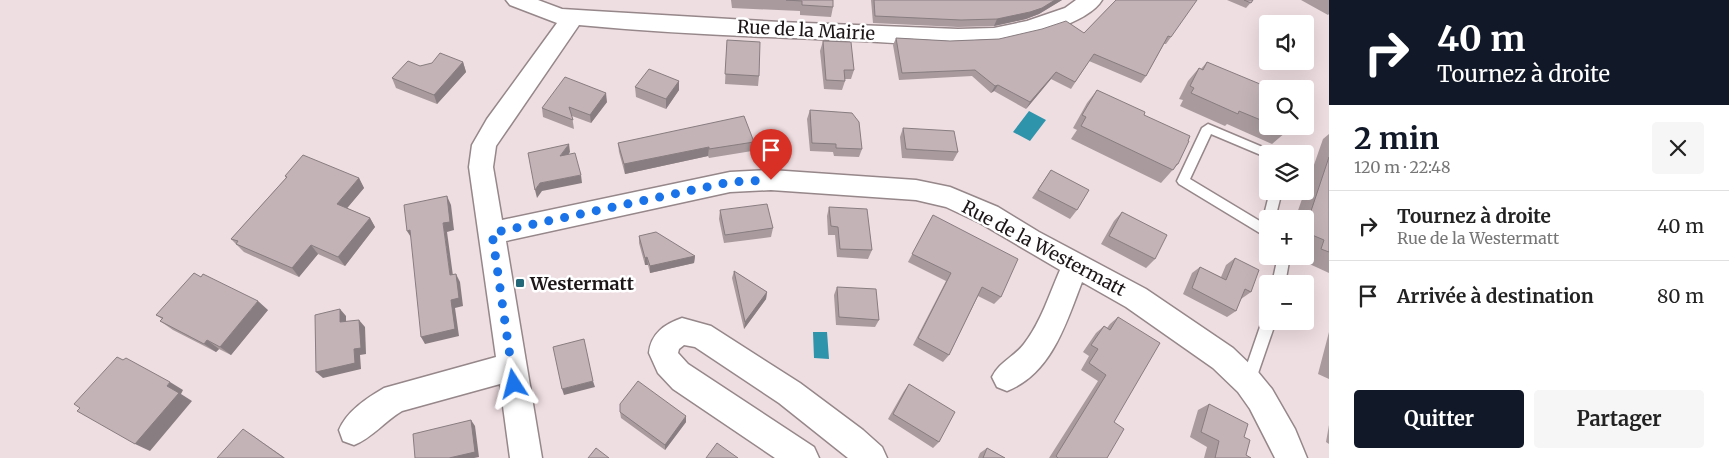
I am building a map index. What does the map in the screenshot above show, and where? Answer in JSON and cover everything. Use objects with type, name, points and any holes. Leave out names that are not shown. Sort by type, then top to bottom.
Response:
[{"type":"street","name":"Rue de la Mairie","points":[[516,0],[548,13],[573,17],[780,30],[958,37],[994,36],[1030,28],[1073,13],[1091,0]]},
{"type":"street","points":[[526,458],[492,233],[480,167],[484,145],[495,126],[573,17]]},
{"type":"street","name":"Rue de la Westermatt","points":[[492,233],[730,182],[771,180],[890,187],[935,194],[989,215],[1136,298],[1223,358],[1248,382],[1262,399],[1274,420],[1291,458]]},
{"type":"street","points":[[1007,377],[1034,354],[1076,264]]},
{"type":"street","points":[[803,458],[696,387],[676,371],[664,356],[664,348],[668,339],[682,331],[701,336],[796,399],[836,428],[872,458]]},
{"type":"street","points":[[354,430],[380,407],[395,398],[511,367]]},
{"type":"lane","points":[[1259,150],[1208,128],[1183,182],[1259,222]]},
{"type":"lane","points":[[1248,382],[1266,330]]},
{"type":"water","points":[[1029,111],[1046,120],[1030,141],[1013,132]]},
{"type":"water","points":[[813,332],[827,332],[829,359],[814,358]]},
{"type":"building","points":[[786,0],[833,0],[833,7],[802,5],[802,1]]},
{"type":"building","points":[[874,0],[1055,0],[1042,8],[1030,12],[997,19],[961,20],[875,16]]},
{"type":"building","points":[[1116,0],[1197,0],[1171,37],[1168,36],[1146,76],[1094,54],[1075,82],[1056,72],[1030,102],[998,85],[995,86],[975,70],[902,73],[896,38],[950,41],[999,39],[1066,21],[1084,33]]},
{"type":"building","points":[[727,40],[760,42],[759,76],[725,74]]},
{"type":"building","points":[[823,41],[851,42],[854,70],[844,70],[845,81],[826,80]]},
{"type":"building","points":[[440,53],[463,62],[434,95],[392,78],[408,61],[420,66],[432,63]]},
{"type":"building","points":[[1207,62],[1259,84],[1259,119],[1239,111],[1238,114],[1191,93],[1194,88],[1190,86],[1199,68],[1203,70]]},
{"type":"building","points":[[649,69],[679,81],[666,99],[635,87]]},
{"type":"building","points":[[565,77],[606,93],[590,115],[569,107],[573,120],[542,108]]},
{"type":"building","points":[[1097,90],[1145,112],[1144,115],[1190,136],[1178,164],[1173,170],[1081,126],[1086,117],[1082,115]]},
{"type":"building","points":[[810,110],[852,113],[859,122],[862,149],[836,148],[836,144],[812,143]]},
{"type":"building","points":[[744,116],[754,142],[709,149],[709,147],[624,164],[618,143]]},
{"type":"building","points":[[903,128],[954,131],[958,152],[906,149]]},
{"type":"building","points":[[569,144],[560,156],[575,153],[581,175],[540,183],[535,190],[528,153]]},
{"type":"building","points":[[303,155],[359,178],[337,204],[370,218],[338,257],[311,245],[292,268],[236,244],[238,241],[231,239],[287,177],[285,176]]},
{"type":"building","points":[[1329,157],[1329,252],[1321,249],[1324,240],[1314,236],[1314,210],[1311,210]]},
{"type":"building","points":[[1051,170],[1089,190],[1077,210],[1038,190]]},
{"type":"building","points":[[447,196],[450,222],[443,223],[450,275],[456,274],[459,298],[451,300],[455,329],[421,337],[410,230],[407,231],[404,205]]},
{"type":"building","points":[[767,204],[773,228],[725,235],[720,210]]},
{"type":"building","points":[[829,207],[867,209],[872,250],[840,249],[838,227],[831,226]]},
{"type":"building","points":[[1122,212],[1167,235],[1155,259],[1109,236]]},
{"type":"building","points":[[933,215],[1018,259],[1001,297],[982,287],[949,355],[918,338],[951,273],[912,254]]},
{"type":"building","points":[[656,232],[695,256],[650,266],[647,257],[645,258],[639,236]]},
{"type":"building","points":[[1235,258],[1259,270],[1251,292],[1245,289],[1236,311],[1192,288],[1200,267],[1226,280]]},
{"type":"building","points":[[734,271],[767,292],[745,322]]},
{"type":"building","points":[[194,273],[201,277],[203,274],[258,301],[220,347],[207,340],[204,344],[160,321],[163,318],[156,315]]},
{"type":"building","points":[[837,287],[876,289],[879,320],[839,317]]},
{"type":"building","points":[[340,309],[340,322],[359,320],[361,348],[354,349],[355,363],[316,372],[315,315]]},
{"type":"building","points":[[1118,317],[1160,343],[1114,422],[1124,429],[1107,458],[1058,458],[1056,456],[1106,375],[1089,363],[1098,349],[1091,345],[1104,326],[1110,330]]},
{"type":"building","points":[[584,339],[593,381],[562,389],[553,347]]},
{"type":"building","points":[[117,357],[123,360],[126,358],[170,382],[167,386],[179,393],[135,444],[77,411],[80,408],[74,404]]},
{"type":"building","points":[[638,381],[686,416],[665,445],[620,412],[620,404]]},
{"type":"building","points":[[909,384],[955,412],[939,442],[893,414]]},
{"type":"building","points":[[1209,404],[1248,424],[1244,437],[1250,440],[1246,455],[1251,458],[1215,458],[1219,441],[1201,432]]},
{"type":"building","points":[[471,420],[475,452],[449,458],[415,458],[413,434]]},
{"type":"building","points":[[243,429],[284,458],[217,458]]},
{"type":"building","points":[[717,443],[738,458],[706,458]]},
{"type":"building","points":[[596,448],[609,458],[588,458]]},
{"type":"building","points":[[987,448],[1005,458],[983,458]]},
{"type":"place","name":"Westermatt","points":[[520,283]]},
{"type":"route","points":[[514,384],[503,320],[492,233],[730,182],[771,180]]}]
